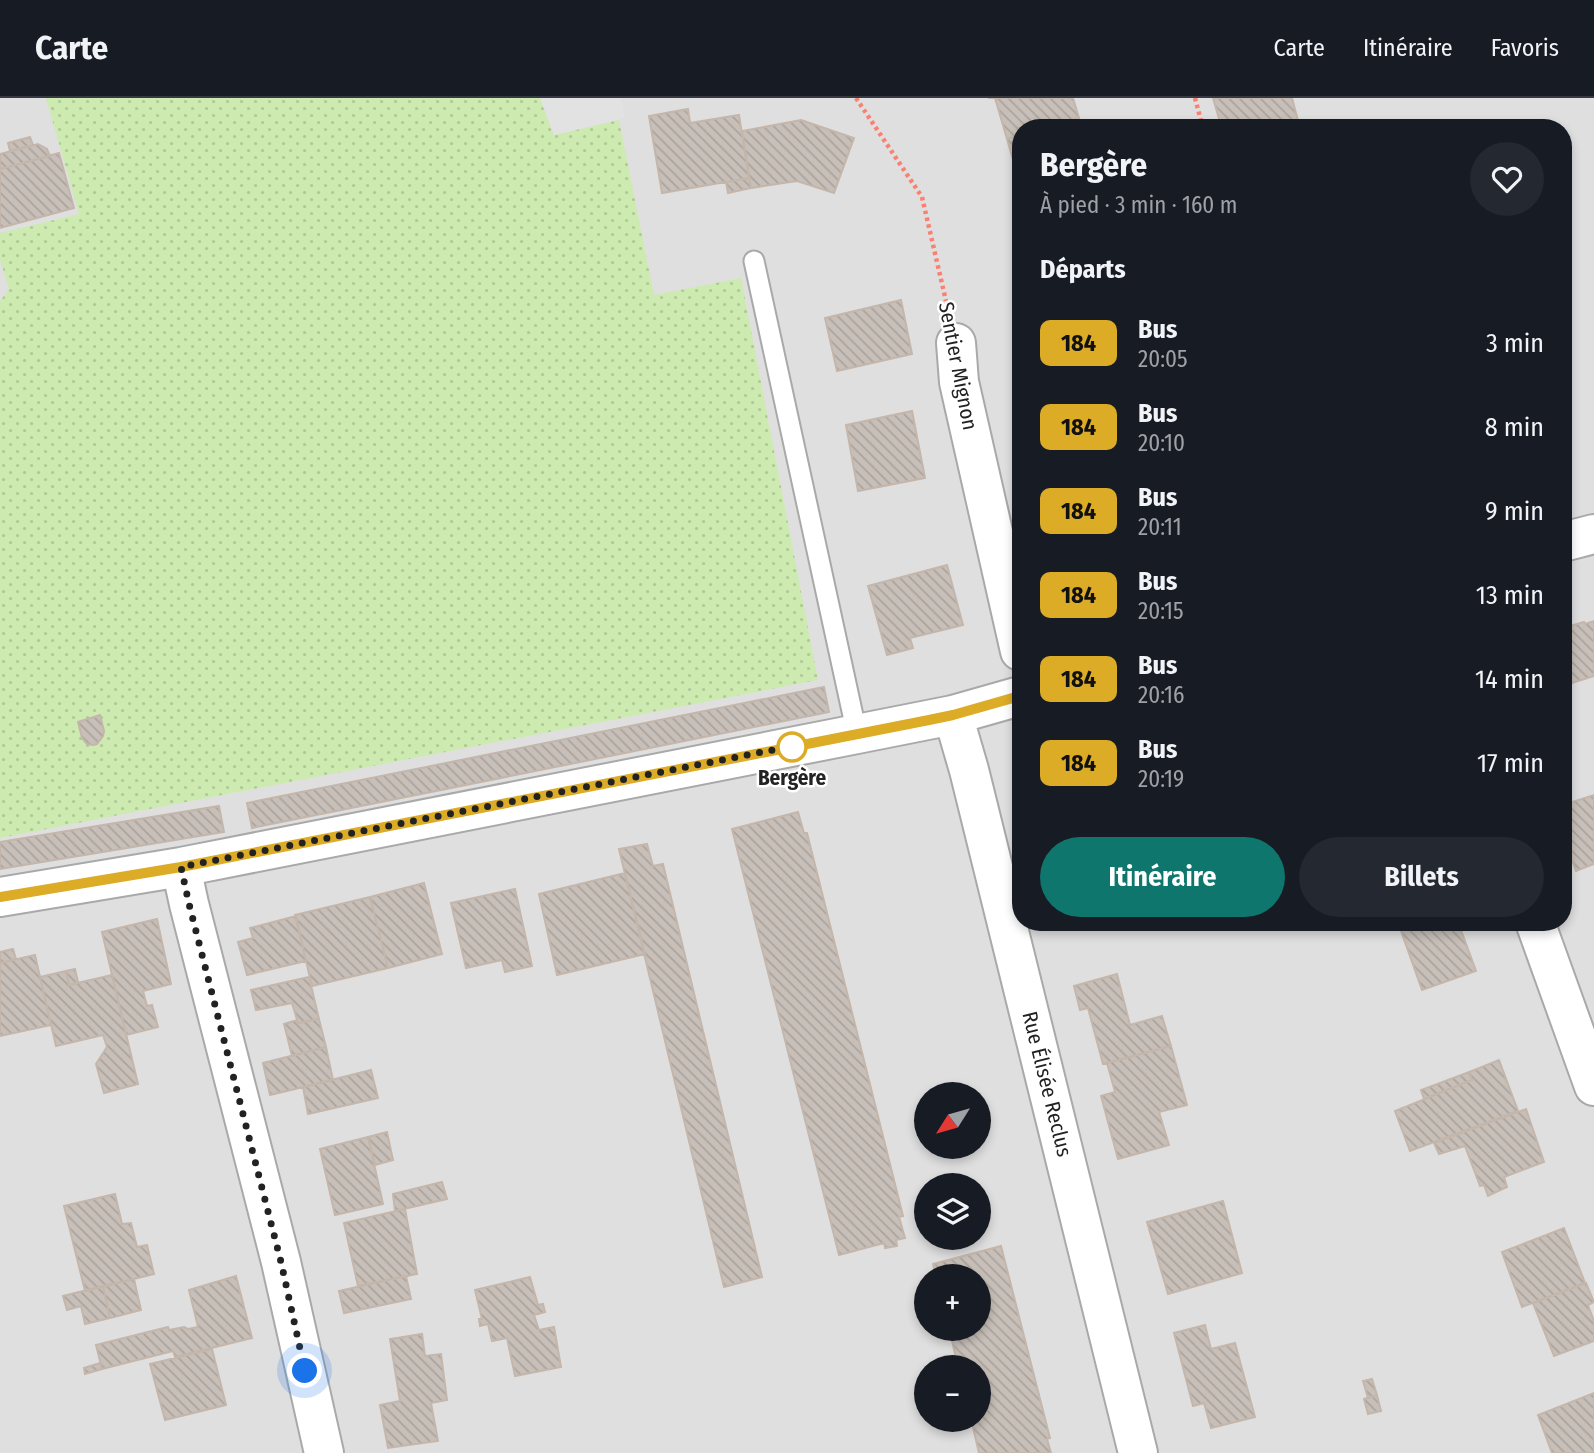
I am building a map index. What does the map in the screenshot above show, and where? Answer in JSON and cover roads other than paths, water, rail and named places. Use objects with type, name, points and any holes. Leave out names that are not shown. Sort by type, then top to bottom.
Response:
[{"type":"street","name":"Sentier Mignon","points":[[956,343],[959,382],[1012,616]]},
{"type":"street","points":[[1572,540],[1594,534]]},
{"type":"street","points":[[0,897],[181,867],[953,715],[1012,698]]},
{"type":"street","name":"Rue Élisée Reclus","points":[[953,715],[969,770],[1138,1453]]},
{"type":"street","points":[[181,867],[281,1262],[324,1453]]},
{"type":"street","points":[[1538,931],[1594,1086]]},
{"type":"lane","points":[[754,261],[857,734]]},
{"type":"place","name":"Bergère","points":[[792,747]]}]
